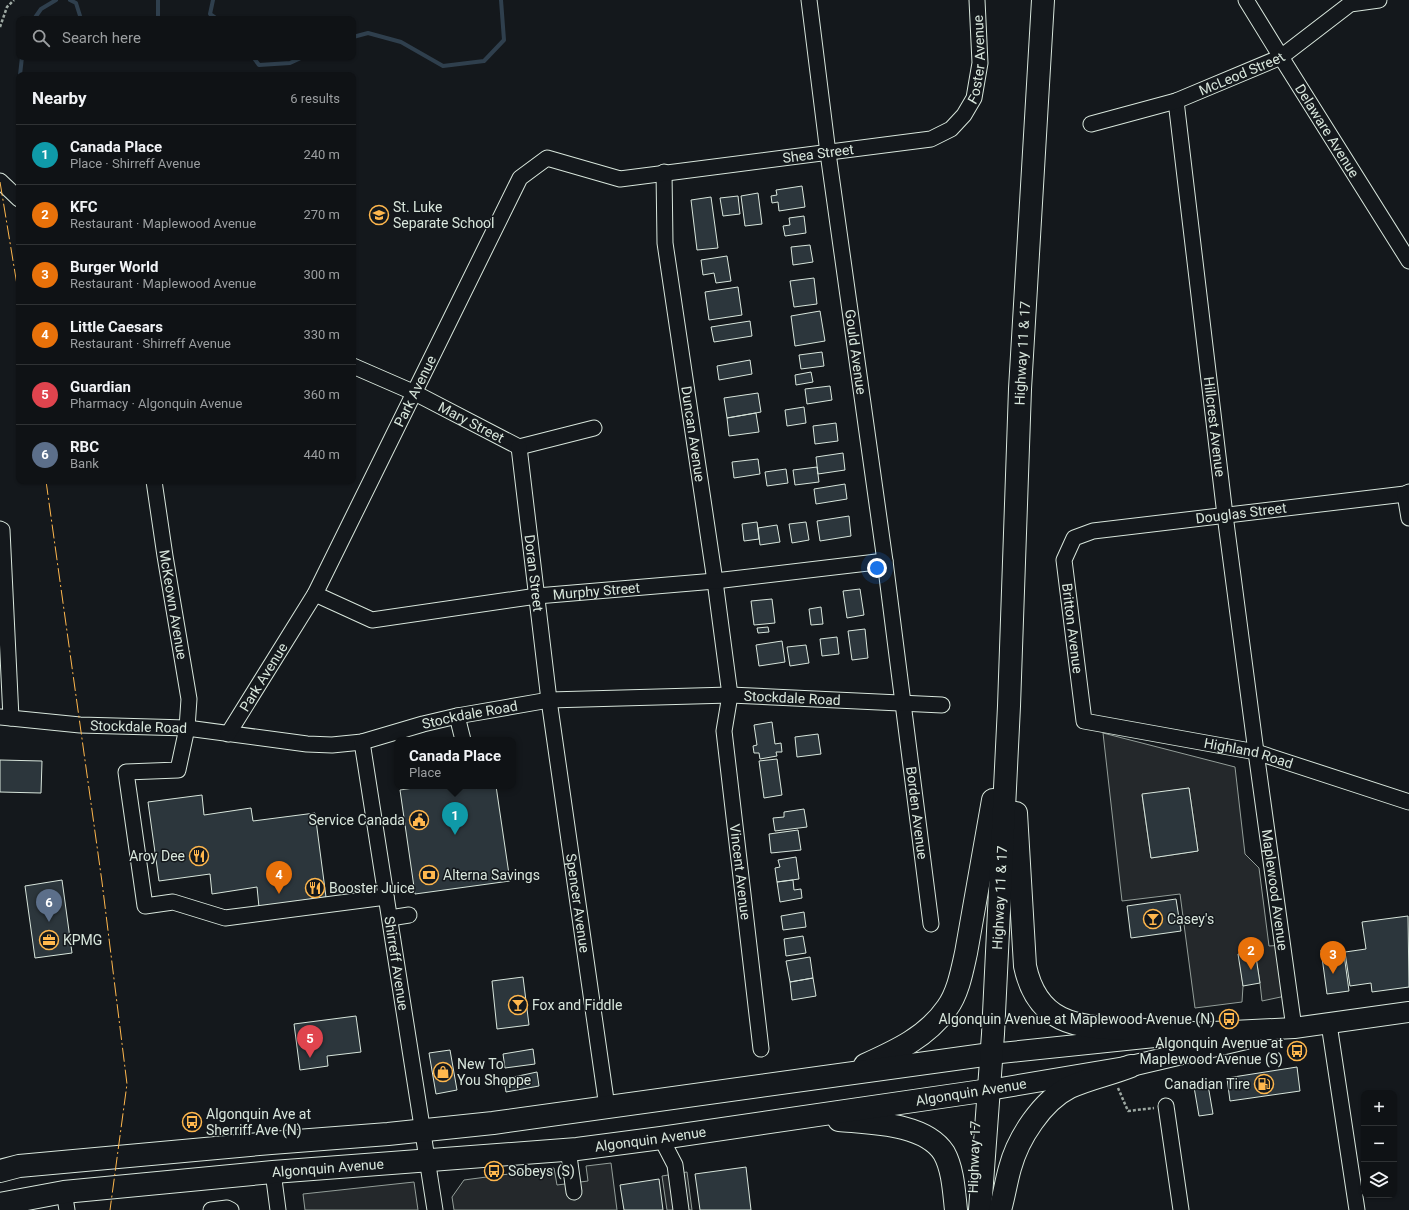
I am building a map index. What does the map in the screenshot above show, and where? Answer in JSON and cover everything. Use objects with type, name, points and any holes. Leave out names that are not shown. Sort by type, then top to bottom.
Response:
[{"type":"highway","name":"Highway 11 & 17","points":[[983,1091],[987,938],[1010,706],[1020,389],[1043,0]]},
{"type":"highway","points":[[1010,706],[1025,966],[1028,980],[1034,993],[1049,1011],[1062,1020],[1074,1024],[1094,1028],[1193,1032]]},
{"type":"highway","points":[[844,1075],[898,1050],[913,1041],[926,1032],[948,1008],[962,972],[966,953],[1010,706]]},
{"type":"highway","name":"Algonquin Avenue","points":[[9,1169],[423,1131],[984,1055]]},
{"type":"highway","points":[[1000,1210],[1010,1167],[1016,1151],[1025,1134],[1046,1104],[1070,1088],[1122,1070]]},
{"type":"highway","name":"Algonquin Avenue","points":[[0,1204],[65,1201],[273,1172],[568,1150],[661,1138],[983,1091]]},
{"type":"highway","name":"Highway 17","points":[[971,1210],[983,1091]]},
{"type":"highway","name":"Highway 17","points":[[980,1210],[983,1091]]},
{"type":"highway","points":[[806,1116],[905,1128],[936,1143],[944,1154],[949,1168],[956,1210]]},
{"type":"highway","points":[[0,1156],[9,1169]]},
{"type":"main road","name":"Algonquin Avenue","points":[[984,1055],[1193,1032],[1294,1028],[1409,1012]]},
{"type":"main road","name":"Algonquin Avenue","points":[[983,1091],[1122,1070],[1294,1028]]},
{"type":"street","name":"Gould Avenue","points":[[809,0],[828,153],[885,561],[903,703]]},
{"type":"street","name":"Foster Avenue","points":[[964,115],[974,98],[980,63],[977,0]]},
{"type":"street","name":"Delaware Avenue","points":[[1246,0],[1280,58],[1409,261]]},
{"type":"street","name":"McLeod Street","points":[[1091,124],[1176,101],[1280,58],[1349,2],[1379,0]]},
{"type":"street","name":"Hillcrest Avenue","points":[[1176,101],[1225,515],[1256,752]]},
{"type":"street","name":"Shea Street","points":[[664,172],[828,153],[931,139],[952,129],[964,115]]},
{"type":"street","name":"Park Avenue","points":[[228,734],[315,594],[520,178],[547,158],[620,179],[664,172]]},
{"type":"street","name":"Duncan Avenue","points":[[664,172],[665,243],[715,581],[730,695]]},
{"type":"street","points":[[0,181],[16,196]]},
{"type":"street","name":"Mary Street","points":[[356,367],[415,392],[519,446],[594,428]]},
{"type":"street","name":"Doran Street","points":[[519,446],[538,596],[549,700]]},
{"type":"street","name":"McKeown Avenue","points":[[154,484],[189,700],[187,728],[178,770],[126,772],[145,906],[173,902],[225,918],[386,897]]},
{"type":"street","name":"Douglas Street","points":[[1074,538],[1093,531],[1407,493]]},
{"type":"street","points":[[1407,493],[1409,518]]},
{"type":"street","points":[[0,528],[2,530],[5,718]]},
{"type":"street","name":"Britton Avenue","points":[[1074,538],[1064,560],[1084,721]]},
{"type":"street","name":"Murphy Street","points":[[315,594],[372,620],[538,596],[715,581],[885,561]]},
{"type":"street","name":"Stockdale Road","points":[[5,718],[80,725],[187,728],[307,744],[332,745],[362,742],[423,724],[457,716],[549,700],[730,695],[942,705]]},
{"type":"street","name":"Vincent Avenue","points":[[730,695],[724,731],[761,1049]]},
{"type":"street","name":"Spencer Avenue","points":[[549,700],[608,1107]]},
{"type":"street","name":"Borden Avenue","points":[[903,703],[931,924]]},
{"type":"street","points":[[457,716],[462,737]]},
{"type":"street","name":"Highland Road","points":[[1084,721],[1256,752],[1409,802]]},
{"type":"street","name":"Shirreff Avenue","points":[[362,742],[435,1210]]},
{"type":"street","name":"Maplewood Avenue","points":[[1256,752],[1294,1028]]},
{"type":"street","points":[[390,918],[408,915]]},
{"type":"street","points":[[1329,1024],[1357,1210]]},
{"type":"street","points":[[1166,1106],[1181,1210]]},
{"type":"street","points":[[661,1138],[675,1164],[681,1210]]},
{"type":"street","points":[[568,1150],[574,1192]]},
{"type":"street","points":[[273,1172],[278,1210]]},
{"type":"street","points":[[211,1210],[227,1208],[232,1210]]},
{"type":"path","points":[[0,26],[7,7],[14,0]]},
{"type":"path","points":[[1122,1070],[1128,1111],[1166,1106]]},
{"type":"shaded area","points":[[1103,733],[1235,767],[1245,854],[1259,868],[1269,946],[1283,945],[1290,995],[1262,1001],[1255,951],[1239,954],[1243,986],[1242,1002],[1195,1008],[1180,894],[1122,901]],"holes":[[[1189,788],[1198,851],[1151,858],[1142,795]]]},
{"type":"shaded area","points":[[611,1163],[617,1210],[454,1210],[452,1197],[464,1180],[554,1168],[557,1185],[588,1181],[586,1166]]},
{"type":"shaded area","points":[[687,1172],[692,1210],[667,1210],[662,1176]]},
{"type":"shaded area","points":[[414,1182],[418,1210],[305,1210],[303,1194]]},
{"type":"building","points":[[802,186],[805,207],[779,211],[778,202],[772,203],[771,196],[777,195],[776,190]]},
{"type":"building","points":[[758,193],[762,224],[745,226],[741,196]]},
{"type":"building","points":[[738,196],[740,214],[723,216],[720,198]]},
{"type":"building","points":[[711,197],[718,248],[697,250],[691,200]]},
{"type":"building","points":[[804,216],[806,233],[785,236],[783,226],[790,225],[789,218]]},
{"type":"building","points":[[810,245],[813,262],[793,265],[791,247]]},
{"type":"building","points":[[727,256],[731,281],[716,283],[714,273],[703,275],[701,260]]},
{"type":"building","points":[[814,278],[817,304],[794,307],[790,281]]},
{"type":"building","points":[[738,287],[742,315],[709,320],[705,292]]},
{"type":"building","points":[[820,311],[825,341],[795,346],[791,316]]},
{"type":"building","points":[[750,321],[752,336],[714,342],[711,327]]},
{"type":"building","points":[[822,352],[824,366],[801,369],[799,355]]},
{"type":"building","points":[[750,360],[752,374],[719,380],[717,366]]},
{"type":"building","points":[[811,372],[813,382],[796,385],[795,375]]},
{"type":"building","points":[[830,386],[832,400],[807,404],[805,389]]},
{"type":"building","points":[[758,393],[761,412],[727,418],[724,398]]},
{"type":"building","points":[[804,407],[806,423],[787,426],[785,410]]},
{"type":"building","points":[[756,413],[759,432],[729,436],[727,418]]},
{"type":"building","points":[[836,423],[838,441],[815,444],[813,426]]},
{"type":"building","points":[[843,453],[845,470],[818,474],[816,457]]},
{"type":"building","points":[[758,459],[760,474],[734,478],[732,462]]},
{"type":"building","points":[[817,467],[819,482],[795,485],[793,470]]},
{"type":"building","points":[[786,469],[788,483],[767,486],[765,472]]},
{"type":"building","points":[[845,484],[847,499],[816,504],[814,489]]},
{"type":"building","points":[[849,516],[851,536],[820,541],[817,521]]},
{"type":"building","points":[[757,522],[759,539],[744,541],[742,524]]},
{"type":"building","points":[[806,522],[809,540],[792,543],[789,524]]},
{"type":"building","points":[[777,525],[780,542],[760,545],[758,528]]},
{"type":"building","points":[[860,589],[864,615],[847,618],[843,591]]},
{"type":"building","points":[[772,599],[775,623],[754,625],[751,601]]},
{"type":"building","points":[[821,607],[823,624],[811,625],[809,609]]},
{"type":"building","points":[[768,627],[769,632],[758,633],[757,628]]},
{"type":"building","points":[[865,629],[868,658],[852,660],[848,631]]},
{"type":"building","points":[[837,637],[839,654],[822,656],[820,639]]},
{"type":"building","points":[[782,641],[785,662],[759,666],[756,645]]},
{"type":"building","points":[[806,645],[809,663],[790,666],[787,647]]},
{"type":"building","points":[[772,722],[775,744],[781,743],[782,752],[776,752],[777,756],[760,759],[759,753],[754,753],[753,746],[757,745],[754,725]]},
{"type":"building","points":[[818,734],[821,754],[797,757],[795,737]]},
{"type":"building","points":[[777,759],[782,795],[764,798],[759,761]]},
{"type":"building","points":[[0,760],[42,761],[41,793],[0,792]]},
{"type":"building","points":[[1189,788],[1198,851],[1151,858],[1142,794]]},
{"type":"building","points":[[496,789],[510,881],[415,894],[400,790]]},
{"type":"building","points":[[202,795],[204,815],[251,808],[253,821],[315,813],[326,897],[259,907],[257,887],[212,894],[210,874],[159,881],[148,802]]},
{"type":"building","points":[[804,809],[807,827],[775,831],[773,818],[784,817],[784,812]]},
{"type":"building","points":[[798,830],[801,850],[771,853],[769,834]]},
{"type":"building","points":[[796,857],[799,879],[777,882],[775,868],[780,867],[778,860]]},
{"type":"building","points":[[62,880],[72,953],[35,958],[25,886]]},
{"type":"building","points":[[793,880],[794,890],[801,889],[802,898],[780,902],[777,882]]},
{"type":"building","points":[[1176,899],[1181,931],[1131,938],[1127,906]]},
{"type":"building","points":[[804,912],[806,927],[783,930],[781,916]]},
{"type":"building","points":[[1408,916],[1409,987],[1372,992],[1371,983],[1350,986],[1345,952],[1366,949],[1362,922]]},
{"type":"building","points":[[803,936],[806,953],[786,956],[784,939]]},
{"type":"building","points":[[1343,947],[1349,991],[1327,994],[1321,950]]},
{"type":"building","points":[[1255,951],[1260,983],[1243,986],[1238,954]]},
{"type":"building","points":[[810,957],[813,978],[790,982],[786,961]]},
{"type":"building","points":[[523,977],[529,1025],[497,1029],[492,981]]},
{"type":"building","points":[[813,978],[816,996],[792,1000],[790,982]]},
{"type":"building","points":[[356,1016],[361,1052],[327,1056],[328,1066],[300,1070],[294,1024]]},
{"type":"building","points":[[533,1049],[535,1064],[505,1068],[503,1054]]},
{"type":"building","name":"New To You Shoppe","points":[[450,1050],[457,1090],[436,1094],[429,1053]]},
{"type":"building","name":"Canadian Tire","points":[[1297,1067],[1300,1091],[1230,1101],[1227,1078]]},
{"type":"building","points":[[537,1072],[539,1086],[506,1092],[504,1079]]},
{"type":"building","points":[[1208,1085],[1213,1114],[1199,1116],[1194,1087]]},
{"type":"building","points":[[746,1167],[751,1210],[700,1210],[695,1174]]},
{"type":"building","points":[[659,1179],[663,1210],[624,1210],[620,1185]]},
{"type":"waterway","points":[[36,16],[41,9],[56,0]]},
{"type":"waterway","points":[[70,0],[76,3],[80,16]]},
{"type":"waterway","points":[[158,0],[158,16]]},
{"type":"waterway","points":[[213,0],[210,14],[213,16]]},
{"type":"waterway","points":[[356,36],[368,33],[401,42],[443,66],[484,61],[504,40],[501,0]]},
{"type":"waterway","points":[[20,72],[22,60]]},
{"type":"waterway","points":[[255,60],[259,65],[290,63],[296,60]]},
{"type":"power","points":[[0,182],[16,279]]},
{"type":"power","points":[[46,484],[102,882],[127,1084],[110,1210]]},
{"type":"place","name":"St. Luke Separate School","points":[[379,215]]},
{"type":"place","name":"Service Canada","points":[[419,820]]},
{"type":"place","name":"Canada Place","points":[[455,835]]},
{"type":"place","name":"Aroy Dee","points":[[199,856]]},
{"type":"place","name":"Alterna Savings","points":[[429,875]]},
{"type":"place","name":"Booster Juice","points":[[315,888]]},
{"type":"place","name":"Little Caesars","points":[[279,894]]},
{"type":"place","name":"Casey's","points":[[1153,919]]},
{"type":"place","name":"RBC","points":[[49,922]]},
{"type":"place","name":"KPMG","points":[[49,940]]},
{"type":"place","name":"KFC","points":[[1251,970]]},
{"type":"place","name":"Burger World","points":[[1333,974]]},
{"type":"place","name":"Fox and Fiddle","points":[[518,1005]]},
{"type":"place","name":"Algonquin Avenue at Maplewood Avenue (N)","points":[[1229,1019]]},
{"type":"place","name":"Algonquin Avenue at Maplewood Avenue (S)","points":[[1297,1051]]},
{"type":"place","name":"Guardian","points":[[310,1058]]},
{"type":"place","name":"New To You Shoppe","points":[[443,1072]]},
{"type":"place","name":"Canadian Tire","points":[[1264,1084]]},
{"type":"place","name":"Algonquin Ave at Sherriff Ave (N)","points":[[192,1122]]},
{"type":"place","name":"Sobeys (S)","points":[[494,1171]]}]
